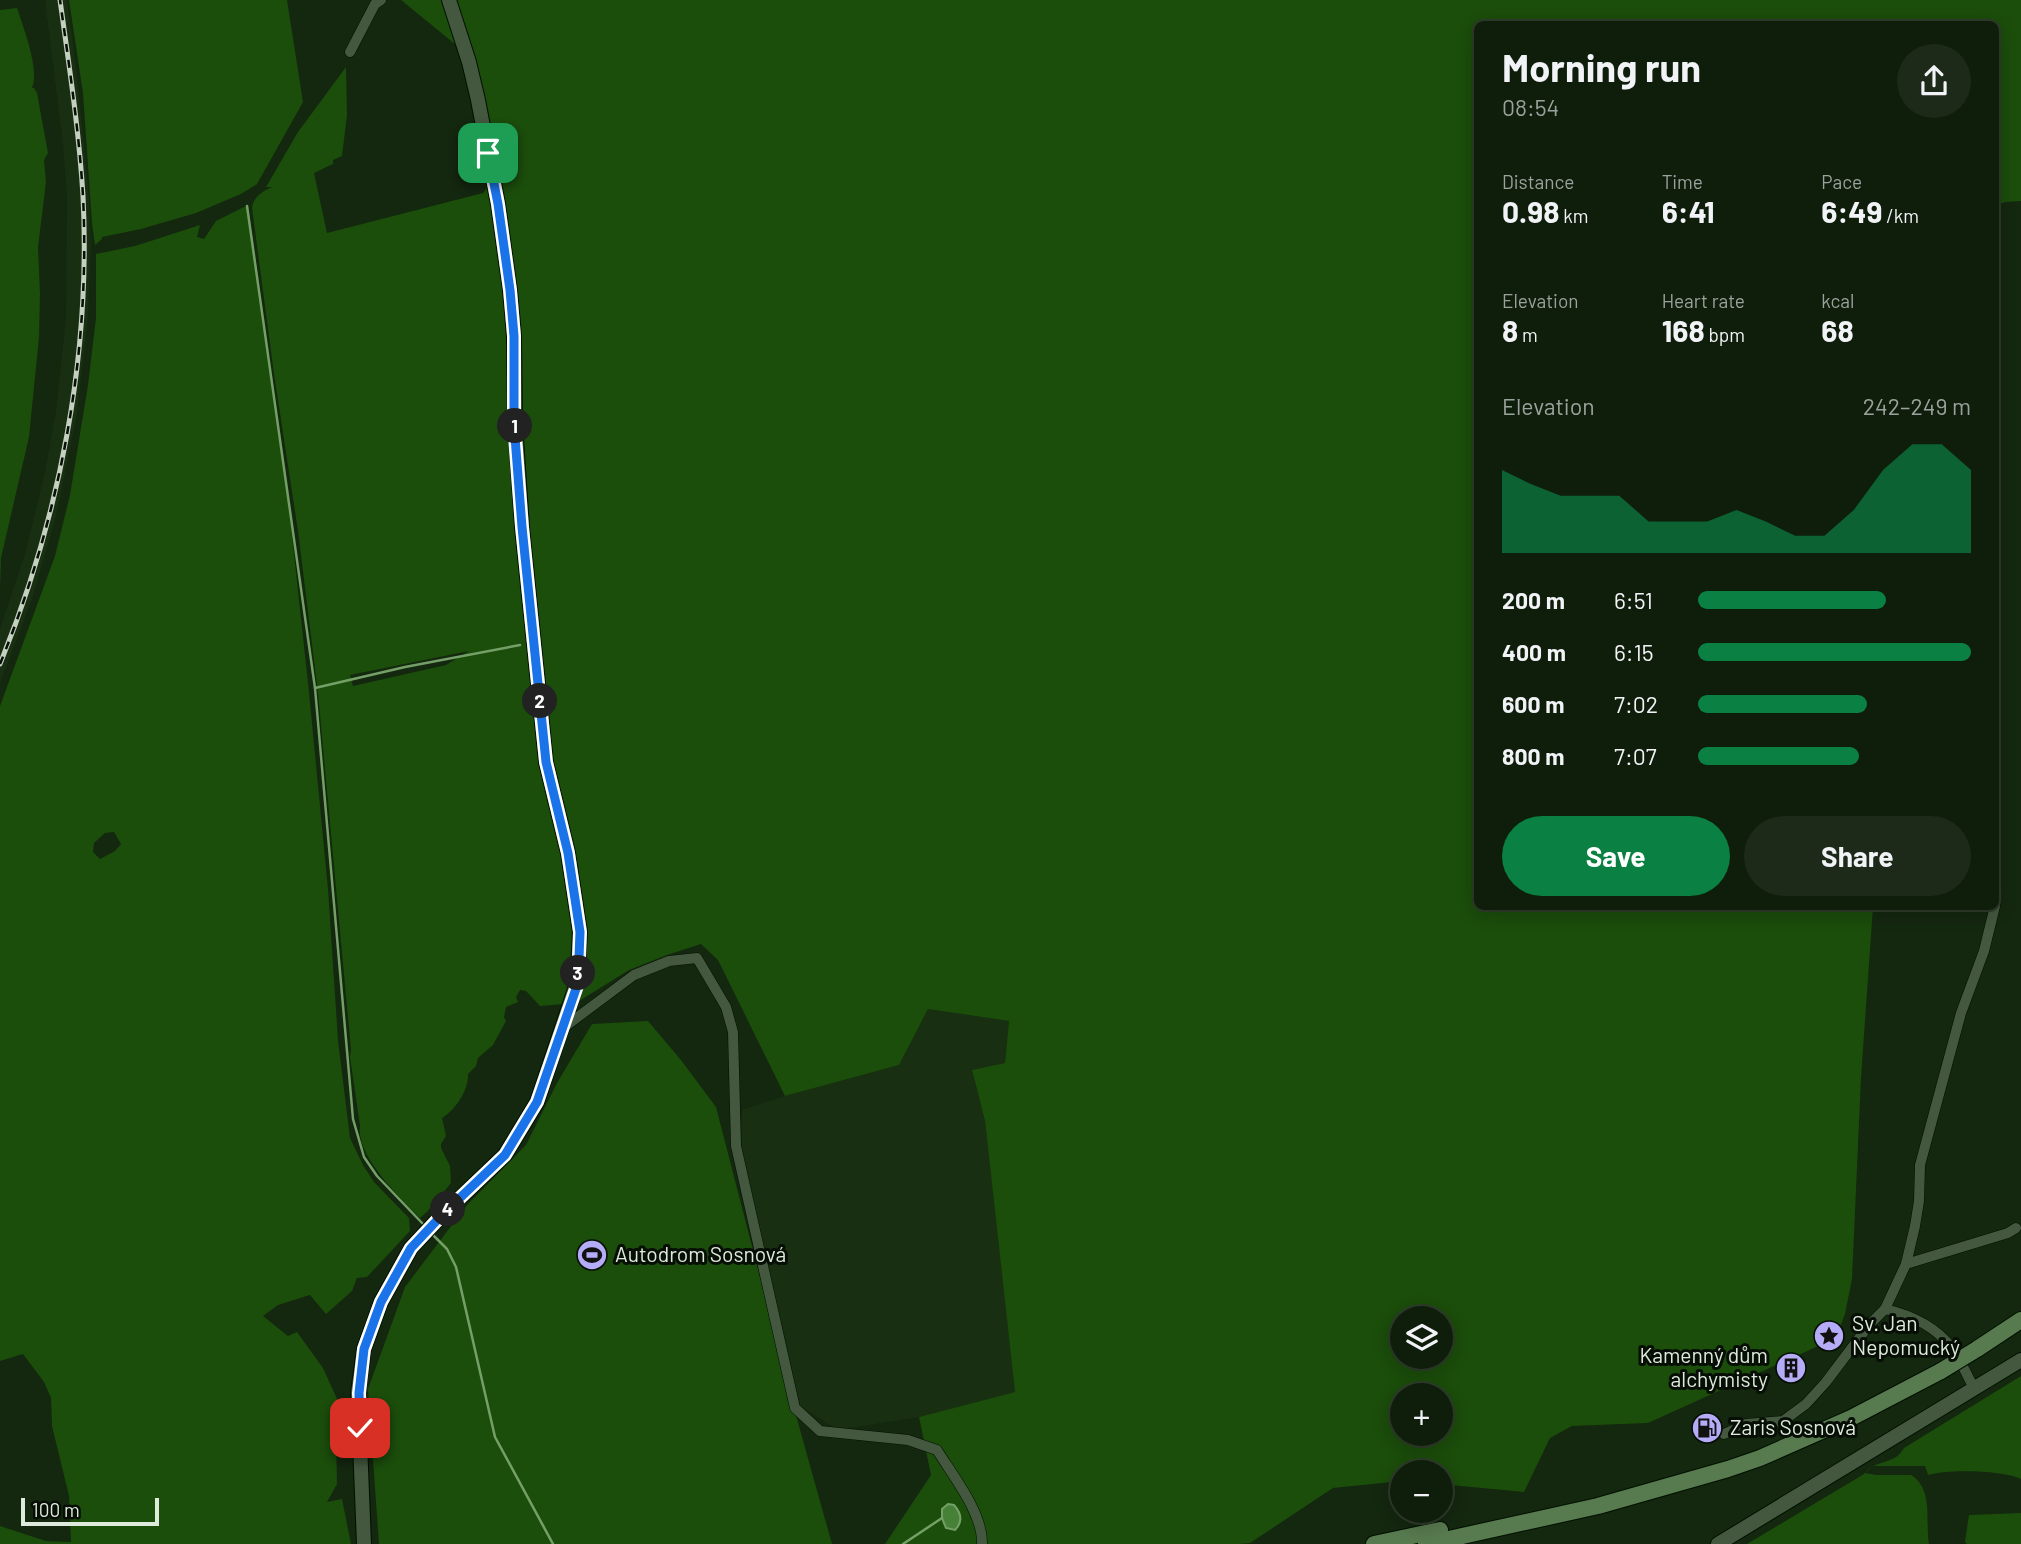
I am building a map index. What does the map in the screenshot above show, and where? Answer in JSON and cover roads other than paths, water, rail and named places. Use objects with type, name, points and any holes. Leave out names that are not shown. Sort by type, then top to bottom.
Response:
[{"type":"main road","points":[[1426,1544],[1542,1520],[1632,1497],[1760,1458],[1852,1418],[1941,1371],[2021,1320]]},
{"type":"main road","points":[[1374,1544],[1631,1489],[1805,1437]]},
{"type":"street","points":[[364,1544],[359,1393],[364,1349],[381,1302],[411,1248],[505,1155],[537,1102],[578,983],[580,932],[568,853],[546,762],[522,527],[514,424],[514,336],[510,290],[498,204],[478,100],[449,0]]},
{"type":"street","points":[[350,52],[377,1]]},
{"type":"street","points":[[1724,1434],[1746,1424],[1783,1421],[1806,1404],[1885,1308],[1906,1264],[1919,1201],[1920,1165],[1961,1013],[1983,951],[1994,910]]},
{"type":"street","points":[[562,1028],[634,975],[668,961],[697,958],[726,1007],[733,1032],[736,1146],[795,1408],[820,1431],[908,1440],[937,1450],[975,1512],[983,1538],[982,1544]]},
{"type":"street","points":[[1906,1264],[2008,1233],[2016,1228]]},
{"type":"street","points":[[1885,1308],[1907,1314],[1925,1324],[1952,1348],[1975,1388]]},
{"type":"street","points":[[1718,1544],[2021,1360]]},
{"type":"waterway","points":[[247,206],[315,688],[353,1119],[364,1157],[377,1176],[424,1225]]},
{"type":"waterway","points":[[315,688],[520,645]]},
{"type":"waterway","points":[[431,1233],[447,1249],[456,1267],[495,1437],[553,1544]]},
{"type":"waterway","points":[[903,1544],[942,1518]]},
{"type":"railway","points":[[0,664],[21,608],[55,493],[67,434],[82,316],[83,196],[60,0]]},
{"type":"place","name":"Autodrom Sosnová","points":[[592,1255]]},
{"type":"place","name":"Sv. Jan Nepomucký","points":[[1829,1336]]},
{"type":"place","name":"Kamenný dům alchymisty","points":[[1791,1368]]},
{"type":"place","name":"Zaris Sosnová","points":[[1707,1428]]}]
